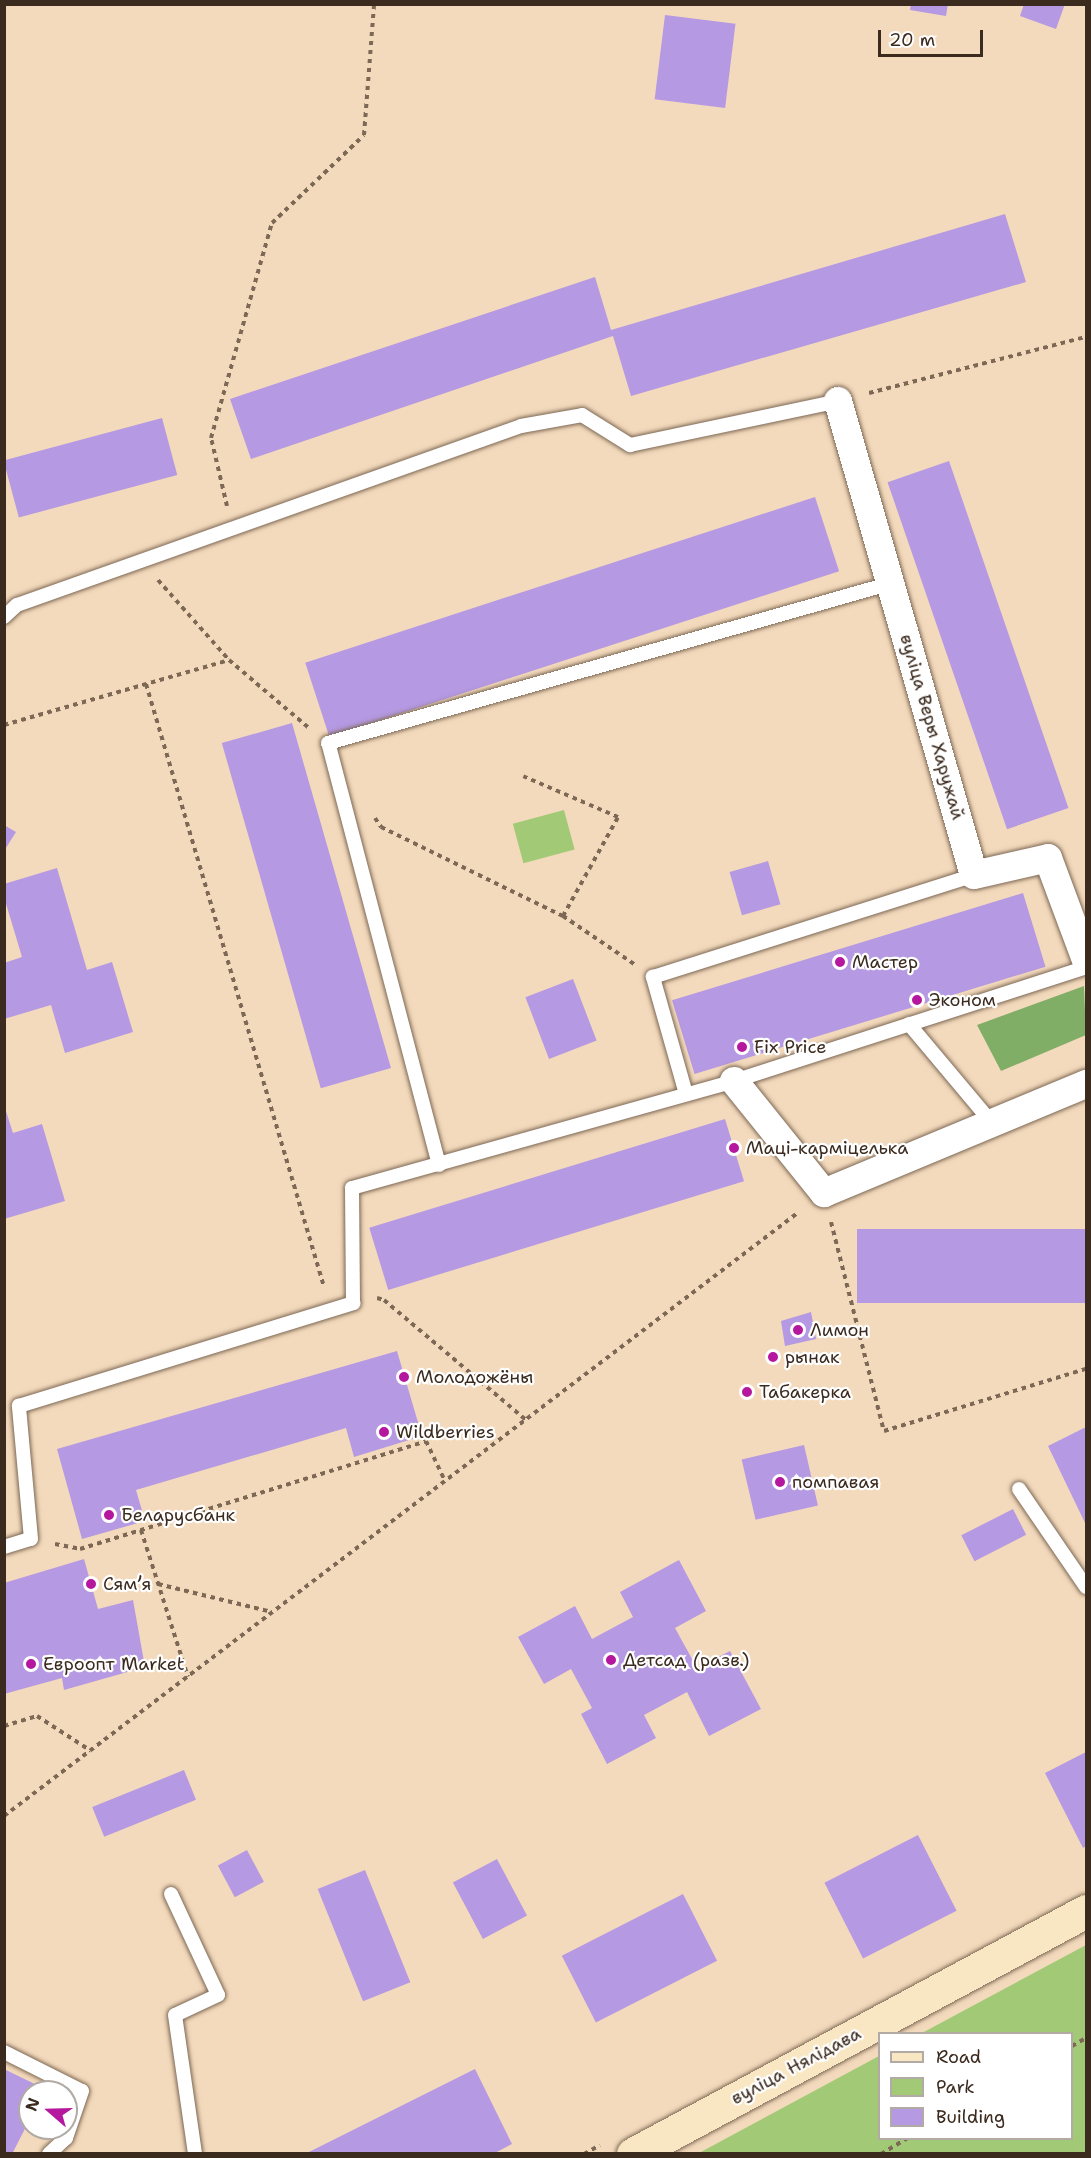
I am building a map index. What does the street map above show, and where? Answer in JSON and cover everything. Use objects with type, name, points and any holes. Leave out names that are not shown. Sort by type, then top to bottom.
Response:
[{"type":"street","name":"вуліца Веры Харужай","points":[[838,401],[892,583],[974,876]]},
{"type":"street","points":[[974,876],[1048,858],[1086,960]]},
{"type":"street","points":[[734,1081],[824,1193],[1086,1084]]},
{"type":"street","name":"вуліца Нялідава","points":[[633,2154],[1086,1911]]},
{"type":"lane","points":[[4,617],[16,605],[520,426],[582,415],[630,445],[838,401]]},
{"type":"lane","points":[[439,1165],[328,743],[892,583]]},
{"type":"lane","points":[[686,1094],[653,976],[974,876]]},
{"type":"lane","points":[[4,1547],[31,1539],[19,1406],[353,1304],[352,1188],[734,1081],[1086,967]]},
{"type":"lane","points":[[909,1024],[992,1123]]},
{"type":"lane","points":[[1019,1489],[1086,1587]]},
{"type":"lane","points":[[171,1894],[218,1995],[175,2015],[195,2154]]},
{"type":"lane","points":[[4,2052],[82,2091],[66,2138],[49,2154]]},
{"type":"path","points":[[232,528],[211,438],[272,223],[364,135],[375,4]]},
{"type":"path","points":[[838,401],[1086,337]]},
{"type":"path","points":[[141,561],[229,660]]},
{"type":"path","points":[[146,684],[331,1310]]},
{"type":"path","points":[[563,916],[653,976]]},
{"type":"path","points":[[4,1816],[824,1193],[884,1431],[1086,1369]]},
{"type":"path","points":[[353,1292],[384,1300],[525,1420]]},
{"type":"path","points":[[31,1539],[80,1549],[426,1441],[445,1481]]},
{"type":"path","points":[[141,1530],[188,1677]]},
{"type":"path","points":[[158,1584],[273,1612]]},
{"type":"path","points":[[4,1726],[37,1716],[91,1751]]},
{"type":"path","points":[[881,2154],[906,2140]]},
{"type":"green space","points":[[564,810],[575,850],[523,863],[513,824]]},
{"type":"green space","points":[[1084,986],[1086,1035],[1001,1071],[977,1025]]},
{"type":"green space","points":[[1086,1945],[1086,2153],[699,2153],[878,2057],[878,2140],[1073,2140],[1073,2032],[924,2032]]},
{"type":"building","points":[[911,4],[948,4],[946,16],[910,10]]},
{"type":"building","points":[[1024,4],[1065,4],[1056,29],[1020,16]]},
{"type":"building","points":[[665,15],[735,24],[725,108],[655,99]]},
{"type":"building","points":[[1005,214],[1026,282],[631,396],[613,336],[251,459],[230,399],[595,277],[611,330]]},
{"type":"building","points":[[162,418],[177,475],[19,517],[4,460]]},
{"type":"building","points":[[949,461],[1068,808],[1007,829],[888,482]]},
{"type":"building","points":[[815,497],[839,571],[329,737],[305,663]]},
{"type":"building","points":[[292,723],[391,1068],[321,1088],[222,743]]},
{"type":"building","points":[[4,825],[16,832],[4,851]]},
{"type":"building","points":[[768,861],[780,904],[742,915],[730,872]]},
{"type":"building","points":[[57,868],[87,970],[112,962],[133,1032],[65,1053],[51,1005],[4,1019],[4,963],[22,957],[4,897],[4,884]]},
{"type":"building","points":[[1023,893],[1046,967],[695,1074],[672,1000]]},
{"type":"building","points":[[573,979],[597,1041],[549,1059],[525,997]]},
{"type":"building","points":[[4,1105],[13,1133],[42,1124],[65,1201],[4,1219]]},
{"type":"building","points":[[725,1119],[744,1181],[388,1290],[369,1228]]},
{"type":"building","points":[[857,1229],[1086,1229],[1086,1303],[857,1303]]},
{"type":"building","name":"Лимон","points":[[811,1312],[816,1339],[785,1346],[781,1321]]},
{"type":"building","points":[[397,1351],[422,1436],[354,1457],[346,1428],[136,1490],[145,1521],[82,1539],[57,1449]]},
{"type":"building","points":[[1086,1427],[1086,1525],[1048,1446]]},
{"type":"building","name":"помпавая","points":[[804,1445],[818,1505],[756,1520],[742,1459]]},
{"type":"building","points":[[1013,1509],[1026,1535],[974,1561],[961,1535]]},
{"type":"building","points":[[84,1559],[98,1609],[133,1600],[145,1667],[64,1690],[62,1678],[4,1694],[4,1583]]},
{"type":"building","name":"Детсад (разв.)","points":[[679,1560],[706,1611],[675,1628],[697,1668],[730,1651],[761,1709],[709,1736],[687,1692],[644,1715],[656,1738],[607,1764],[581,1714],[592,1708],[571,1669],[544,1684],[518,1637],[575,1606],[592,1639],[633,1617],[620,1592]]},
{"type":"building","points":[[1086,1752],[1086,1846],[1083,1848],[1045,1773]]},
{"type":"building","points":[[184,1770],[196,1800],[104,1837],[92,1807]]},
{"type":"building","points":[[918,1835],[957,1911],[863,1958],[824,1883]]},
{"type":"building","points":[[247,1850],[264,1882],[235,1897],[218,1865]]},
{"type":"building","points":[[497,1859],[527,1916],[483,1939],[453,1882]]},
{"type":"building","points":[[365,1870],[410,1982],[363,2001],[318,1889]]},
{"type":"building","points":[[683,1894],[717,1961],[596,2023],[562,1956]]},
{"type":"building","points":[[4,2069],[27,2080],[18,2080],[19,2140],[12,2154],[4,2152]]},
{"type":"building","points":[[475,2069],[512,2144],[493,2154],[305,2154]]},
{"type":"place","name":"Мастер","points":[[840,962]]},
{"type":"place","name":"Эконом","points":[[917,1000]]},
{"type":"place","name":"Fix Price","points":[[742,1047]]},
{"type":"place","name":"Маці-карміцелька","points":[[734,1148]]},
{"type":"place","name":"Лимон","points":[[798,1330]]},
{"type":"place","name":"рынак","points":[[773,1357]]},
{"type":"place","name":"Молодожёны","points":[[404,1377]]},
{"type":"place","name":"Табакерка","points":[[747,1392]]},
{"type":"place","name":"Wildberries","points":[[384,1432]]},
{"type":"place","name":"помпавая","points":[[780,1482]]},
{"type":"place","name":"Беларусбанк","points":[[109,1515]]},
{"type":"place","name":"Сямʼя","points":[[91,1584]]},
{"type":"place","name":"Детсад (разв.)","points":[[611,1660]]},
{"type":"place","name":"Евроопт Market","points":[[31,1664]]}]
